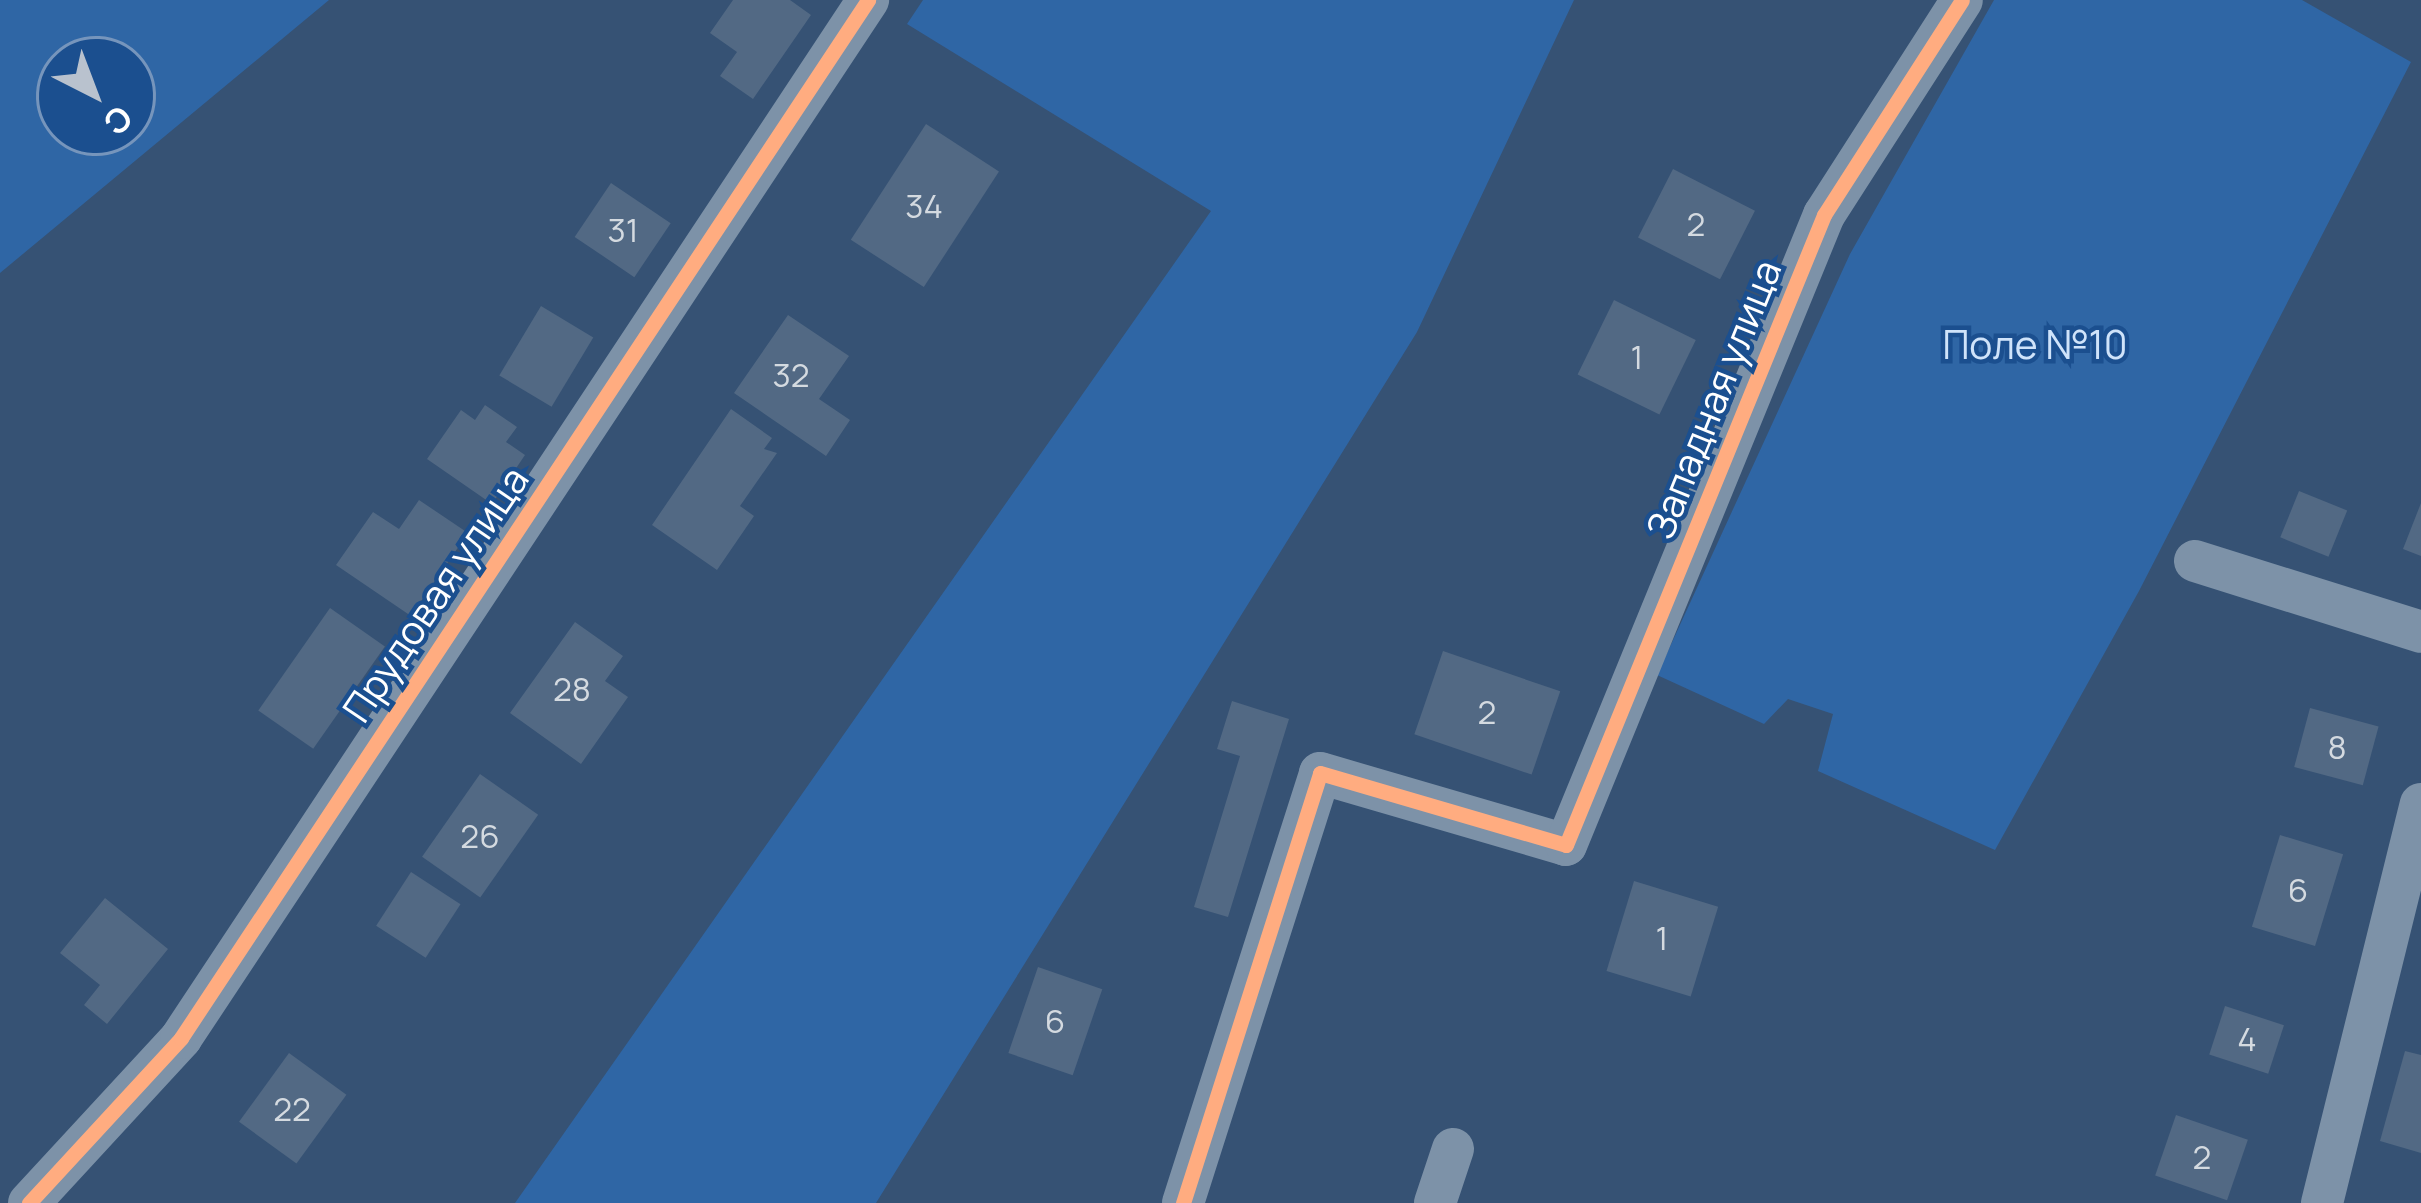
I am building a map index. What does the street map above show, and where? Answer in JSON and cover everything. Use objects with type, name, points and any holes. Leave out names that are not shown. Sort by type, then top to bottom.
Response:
[{"type":"street","name":"Прудовая улица","points":[[28,1203],[181,1038],[868,0]]},
{"type":"street","name":"Западная улица","points":[[1183,1203],[1320,773],[1567,845],[1824,215],[1961,0]]},
{"type":"street","points":[[2195,561],[2421,632]]},
{"type":"street","points":[[2322,1203],[2421,804]]},
{"type":"street","points":[[1436,1203],[1453,1149]]},
{"type":"green space","points":[[0,0],[329,0],[156,144],[156,36],[36,36],[36,156],[141,156],[0,273]]},
{"type":"green space","points":[[923,0],[1574,0],[1417,332],[876,1203],[515,1203],[1211,211],[907,24]]},
{"type":"green space","name":"Поле №10","points":[[1994,0],[2302,0],[2411,62],[2139,591],[1995,850],[1818,771],[1833,714],[1788,699],[1764,724],[1657,675],[1850,254]]},
{"type":"building","points":[[733,0],[790,0],[811,15],[753,99],[720,76],[737,52],[710,33]]},
{"type":"building","points":[[926,124],[999,171],[924,287],[851,240]]},
{"type":"building","points":[[1673,169],[1755,211],[1720,279],[1638,238]]},
{"type":"building","points":[[611,183],[671,223],[634,277],[575,237]]},
{"type":"building","points":[[1614,300],[1696,340],[1659,414],[1578,375]]},
{"type":"building","points":[[541,306],[593,337],[552,407],[499,375]]},
{"type":"building","points":[[788,315],[849,356],[819,399],[850,420],[826,456],[734,393]]},
{"type":"building","points":[[485,405],[517,427],[506,442],[525,455],[492,504],[427,459],[461,410],[475,420]]},
{"type":"building","points":[[731,409],[772,438],[764,449],[777,453],[740,506],[754,516],[717,570],[652,525]]},
{"type":"building","points":[[2299,491],[2347,510],[2328,557],[2280,537]]},
{"type":"building","points":[[419,500],[468,533],[411,616],[336,565],[373,512],[399,529]]},
{"type":"building","points":[[2421,503],[2421,556],[2403,549]]},
{"type":"building","points":[[330,608],[385,646],[313,749],[258,710]]},
{"type":"building","points":[[575,622],[623,656],[605,681],[628,697],[581,764],[510,713]]},
{"type":"building","points":[[1443,651],[1560,691],[1532,775],[1414,734]]},
{"type":"building","points":[[1232,701],[1289,719],[1228,917],[1194,907],[1240,756],[1217,749]]},
{"type":"building","points":[[2310,708],[2379,726],[2363,785],[2294,767]]},
{"type":"building","points":[[480,774],[538,815],[480,897],[422,857]]},
{"type":"building","points":[[2280,835],[2343,854],[2315,946],[2252,927]]},
{"type":"building","points":[[411,872],[460,904],[426,958],[376,926]]},
{"type":"building","points":[[1634,881],[1718,907],[1691,997],[1607,971]]},
{"type":"building","points":[[105,898],[168,949],[107,1024],[84,1005],[100,985],[60,953]]},
{"type":"building","points":[[1038,967],[1102,989],[1073,1075],[1008,1053]]},
{"type":"building","points":[[2225,1006],[2284,1025],[2268,1074],[2209,1055]]},
{"type":"building","points":[[2405,1051],[2421,1055],[2421,1153],[2380,1141]]},
{"type":"building","points":[[289,1053],[346,1095],[296,1163],[239,1122]]},
{"type":"building","points":[[2176,1115],[2248,1140],[2227,1200],[2155,1176]]},
{"type":"cycle path","points":[[29,1203],[181,1038],[868,0]]},
{"type":"cycle path","points":[[1183,1203],[1320,773],[1566,845],[1824,215],[1962,0]]}]
